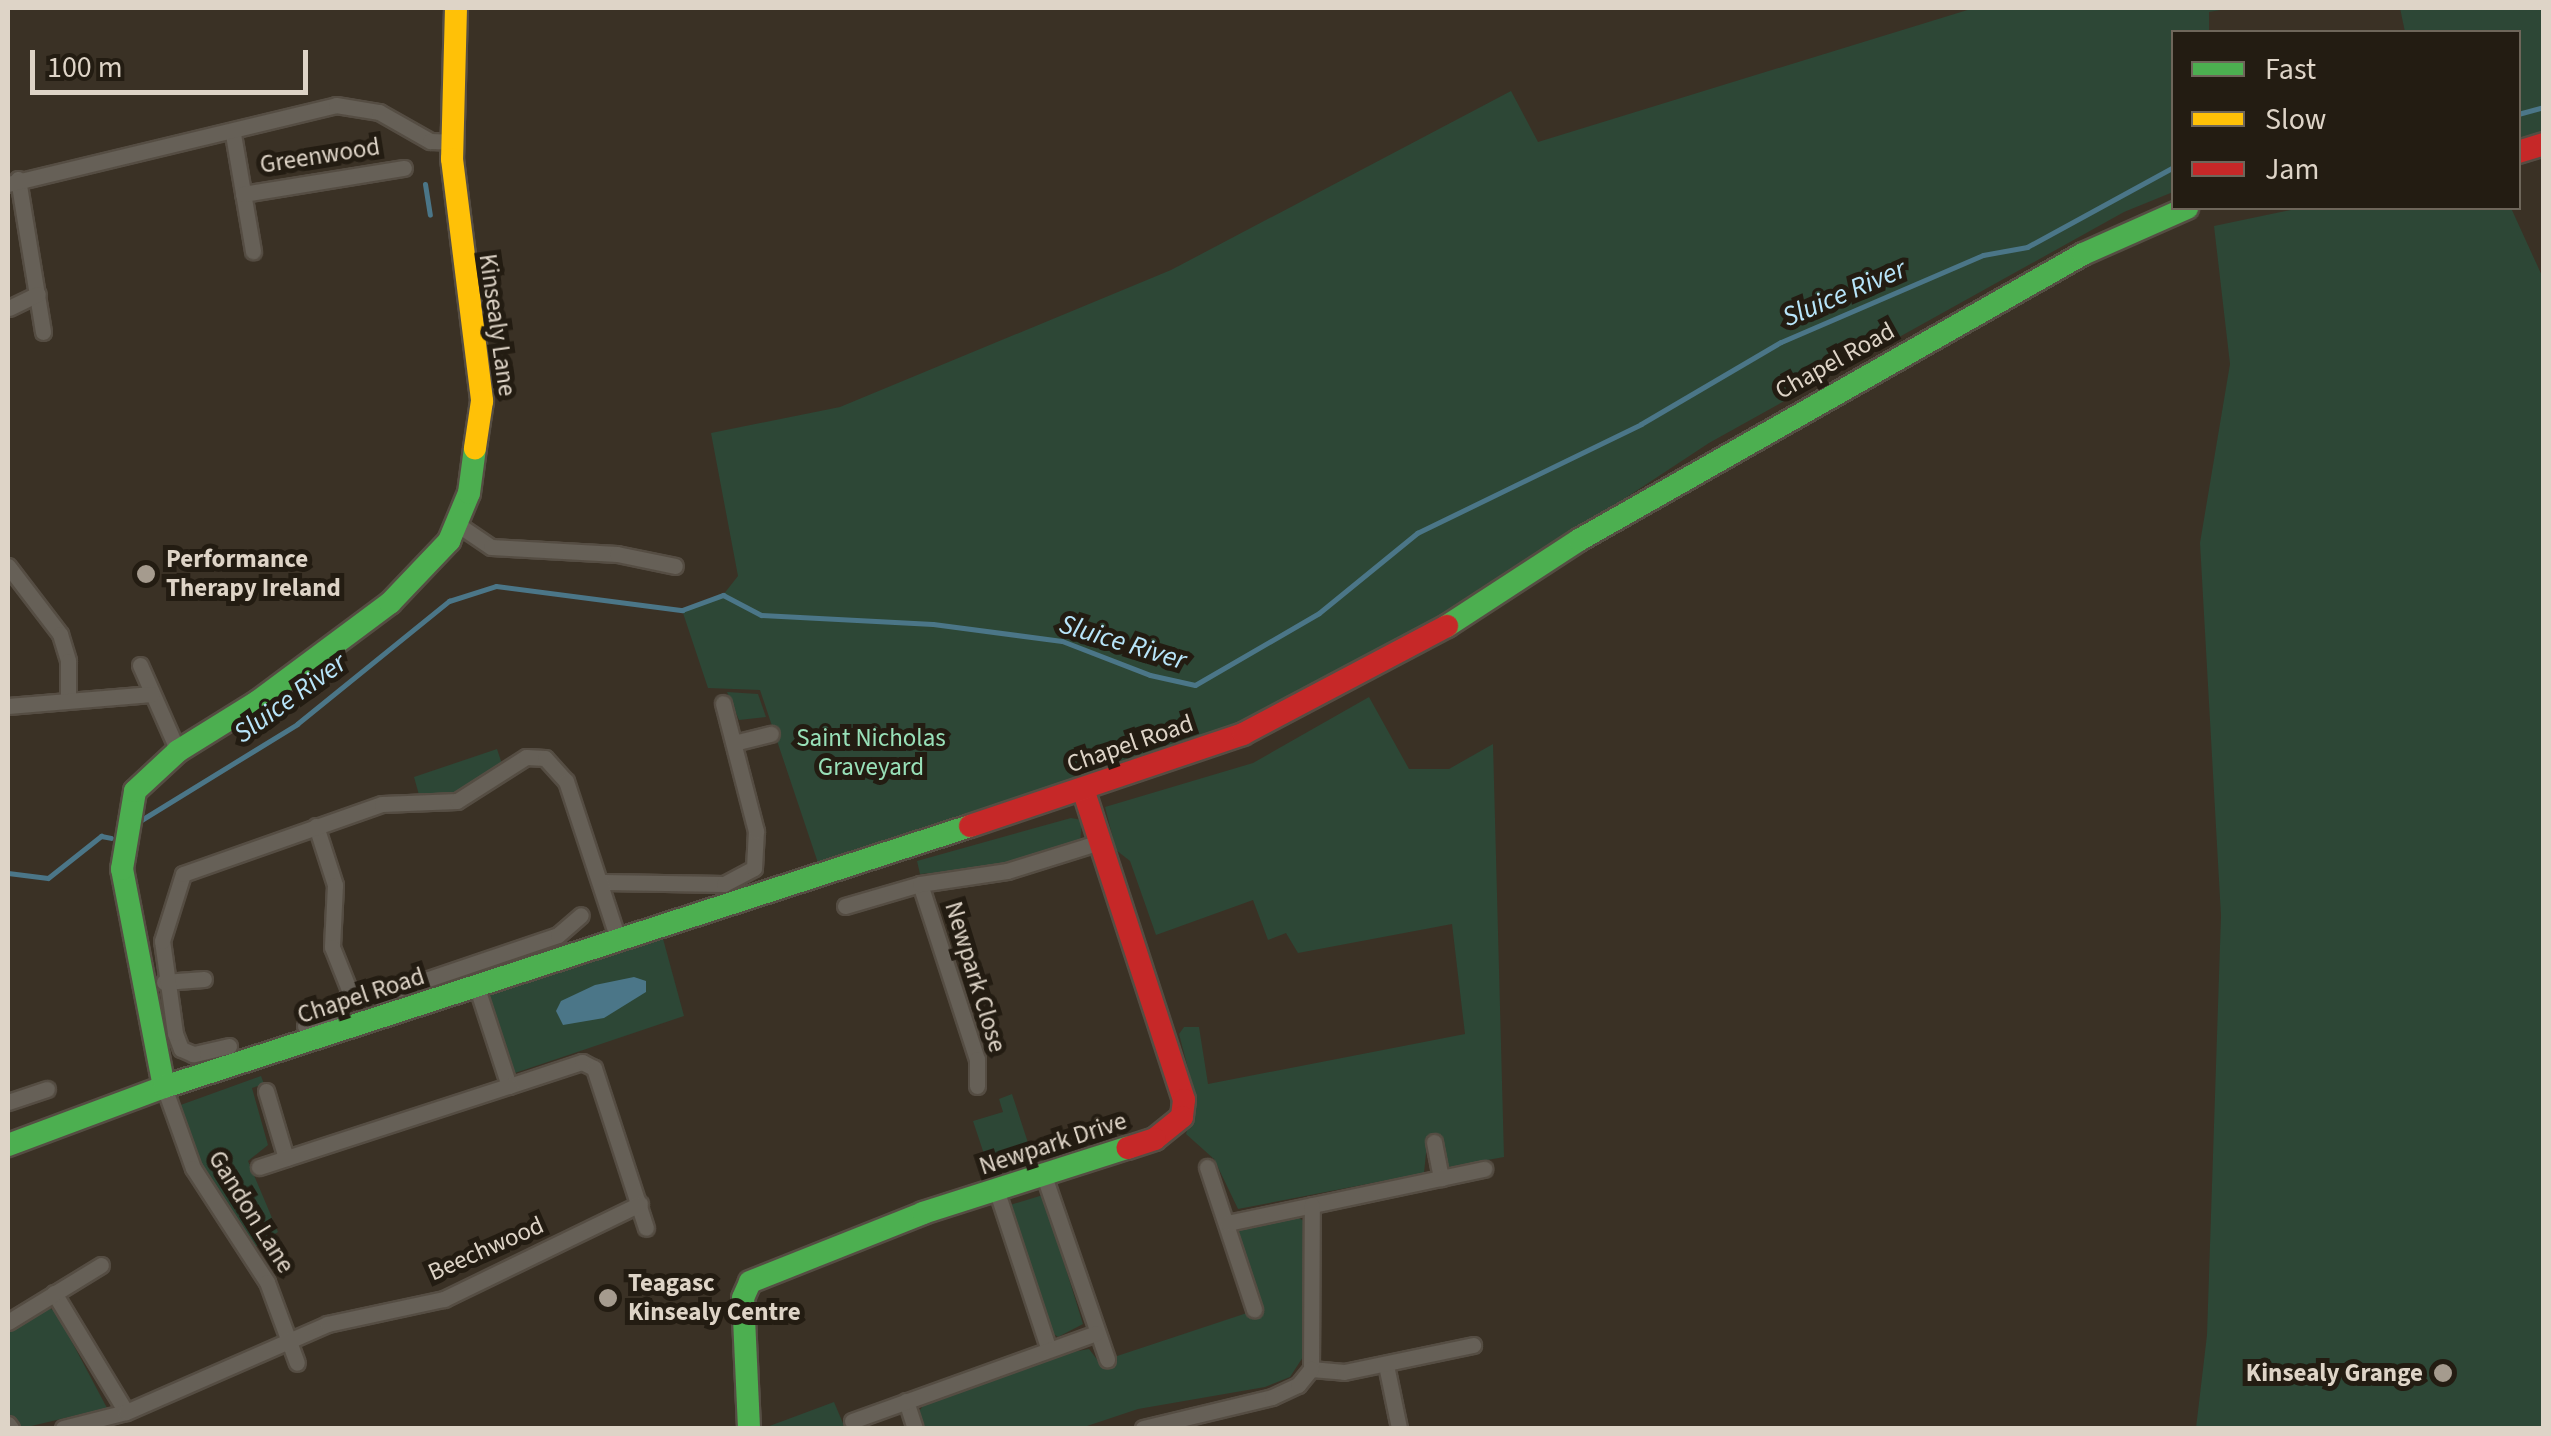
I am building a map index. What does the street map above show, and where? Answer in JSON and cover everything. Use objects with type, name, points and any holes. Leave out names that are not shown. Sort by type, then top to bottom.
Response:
[{"type":"street","name":"Kinsealy Lane","points":[[164,1087],[122,846],[135,790],[178,751],[353,634],[416,580],[457,524],[478,454],[482,401],[460,264],[453,142],[456,8]]},
{"type":"street","name":"Greenwood","points":[[12,182],[357,106],[430,141],[453,142]]},
{"type":"street","name":"Greenwood","points":[[233,134],[253,251]]},
{"type":"street","name":"Greenwood","points":[[244,194],[404,168]]},
{"type":"street","points":[[12,182],[44,332]]},
{"type":"street","name":"Chapel Road","points":[[8,1144],[164,1087],[619,942],[1243,734],[1332,690],[1805,409],[2083,254],[2182,210]]},
{"type":"street","points":[[9,308],[38,294]]},
{"type":"street","points":[[457,524],[491,547],[617,554],[675,566]]},
{"type":"street","points":[[8,566],[60,634],[68,661],[68,700]]},
{"type":"street","points":[[140,665],[178,751]]},
{"type":"street","points":[[8,706],[151,694]]},
{"type":"street","points":[[604,882],[724,884],[747,875],[758,846],[722,703]]},
{"type":"street","points":[[734,743],[771,734]]},
{"type":"street","points":[[229,1046],[193,1054],[181,1049],[164,982],[162,942],[183,874],[393,802],[457,801],[516,760],[545,758],[566,780],[604,882],[619,942]]},
{"type":"street","name":"Newpark Drive","points":[[749,1428],[743,1298],[750,1282],[923,1212],[997,1192],[1155,1139],[1182,1118],[1184,1100],[1082,789]]},
{"type":"street","points":[[316,826],[333,872],[332,947],[349,994]]},
{"type":"street","name":"Newpark Close","points":[[845,906],[920,884],[975,879],[1100,842]]},
{"type":"street","name":"Newpark Close","points":[[920,884],[976,1058],[977,1086]]},
{"type":"street","points":[[349,994],[375,996],[540,942],[581,915]]},
{"type":"street","points":[[164,982],[204,979]]},
{"type":"street","points":[[477,988],[509,1086]]},
{"type":"street","points":[[305,1026],[332,1016],[349,994]]},
{"type":"street","points":[[259,1166],[590,1063],[646,1228]]},
{"type":"street","name":"Gandon Lane","points":[[164,1087],[192,1168],[253,1257],[297,1362]]},
{"type":"street","points":[[8,1102],[47,1088]]},
{"type":"street","points":[[266,1091],[286,1158]]},
{"type":"street","points":[[1434,1142],[1441,1178]]},
{"type":"street","points":[[1207,1166],[1254,1308]]},
{"type":"street","points":[[1227,1223],[1484,1169]]},
{"type":"street","points":[[1044,1176],[1107,1360]]},
{"type":"street","points":[[997,1192],[1048,1348]]},
{"type":"street","name":"Beechwood","points":[[62,1428],[126,1412],[289,1338],[444,1300],[640,1204]]},
{"type":"street","points":[[1144,1428],[1272,1397],[1298,1385],[1311,1369],[1312,1205]]},
{"type":"street","points":[[8,1322],[101,1264]]},
{"type":"street","points":[[54,1294],[126,1412]]},
{"type":"street","points":[[852,1421],[1096,1333]]},
{"type":"street","points":[[1311,1369],[1344,1372],[1473,1346]]},
{"type":"street","points":[[1386,1365],[1399,1428]]},
{"type":"street","points":[[906,1401],[916,1428]]},
{"type":"green space","name":"Saint Nicholas Graveyard","points":[[1974,8],[2232,8],[2209,12],[2209,30],[2171,30],[2171,193],[2124,212],[1709,443],[1501,580],[1326,682],[1236,725],[818,863],[760,690],[708,688],[682,610],[723,595],[738,576],[711,433],[840,407],[1171,270],[1511,91],[1538,142]]},
{"type":"green space","points":[[2400,8],[2543,8],[2543,131],[2521,137],[2521,30],[2405,30]]},
{"type":"green space","points":[[2290,210],[2512,210],[2543,278],[2543,1428],[2196,1428],[2207,1335],[2221,916],[2200,543],[2230,364],[2214,226]]},
{"type":"green space","points":[[727,692],[758,694],[766,717],[739,720]]},
{"type":"green space","points":[[1369,697],[1409,769],[1449,769],[1493,744],[1504,1157],[1449,1167],[1442,1140],[1427,1144],[1424,1173],[1238,1209],[1214,1159],[1186,1134],[1196,1099],[1179,1034],[1184,1027],[1199,1027],[1208,1084],[1465,1034],[1452,924],[1298,953],[1286,933],[1268,940],[1253,900],[1156,935],[1130,861],[1116,850],[1105,807],[1253,763]]},
{"type":"green space","points":[[497,749],[502,764],[465,792],[419,795],[414,777]]},
{"type":"green space","points":[[1071,818],[1082,820],[1080,843],[991,868],[920,874],[917,861]]},
{"type":"green space","points":[[662,935],[684,1016],[515,1073],[510,1069],[487,994]]},
{"type":"green space","points":[[261,1076],[264,1084],[252,1088],[268,1145],[248,1161],[278,1232],[254,1248],[200,1173],[175,1107]]},
{"type":"green space","points":[[1012,1094],[1034,1161],[991,1175],[973,1121],[1003,1112],[999,1099]]},
{"type":"green space","points":[[1043,1195],[1083,1324],[1058,1337],[1049,1331],[1010,1205]]},
{"type":"green space","points":[[1294,1215],[1304,1221],[1303,1357],[1290,1377],[1265,1387],[1138,1409],[1081,1428],[924,1428],[919,1411],[927,1401],[1050,1356],[1089,1349],[1099,1362],[1262,1308],[1238,1229]]},
{"type":"green space","points":[[46,1306],[56,1312],[107,1408],[23,1428],[8,1415],[8,1325]]},
{"type":"green space","points":[[834,1402],[845,1428],[764,1428]]},
{"type":"water","points":[[634,977],[646,981],[646,992],[604,1018],[563,1025],[556,1011],[561,1001],[595,985]]},
{"type":"waterway","name":"Sluice River","points":[[2521,113],[2544,107]]},
{"type":"waterway","name":"Sluice River","points":[[138,822],[297,724],[449,601],[496,586],[682,610],[723,595],[761,615],[933,624],[1062,641],[1150,675],[1195,685],[1319,613],[1417,533],[1641,424],[1781,342],[1983,255],[2027,247],[2171,169]]},
{"type":"waterway","points":[[425,184],[430,215]]},
{"type":"waterway","name":"Sluice River","points":[[8,873],[48,878],[101,836],[111,838]]},
{"type":"traffic: fast","points":[[1447,626],[1579,540],[2083,254],[2182,210]]},
{"type":"traffic: fast","points":[[164,1087],[122,869],[135,791],[178,751],[257,702],[390,603],[449,541],[469,493],[475,448]]},
{"type":"traffic: fast","points":[[8,1145],[164,1087],[970,826]]},
{"type":"traffic: fast","points":[[749,1428],[743,1298],[750,1282],[923,1213],[1127,1148]]},
{"type":"traffic: slow","points":[[456,8],[452,159],[482,401],[475,448]]},
{"type":"traffic: jam","points":[[2521,151],[2544,144]]},
{"type":"traffic: jam","points":[[970,826],[1243,734],[1447,626]]},
{"type":"traffic: jam","points":[[1083,789],[1184,1100],[1182,1117],[1155,1139],[1127,1148]]},
{"type":"place","name":"Performance Therapy Ireland","points":[[146,574]]},
{"type":"place","name":"Teagasc Kinsealy Centre","points":[[608,1298]]},
{"type":"place","name":"Kinsealy Grange","points":[[2443,1373]]}]
